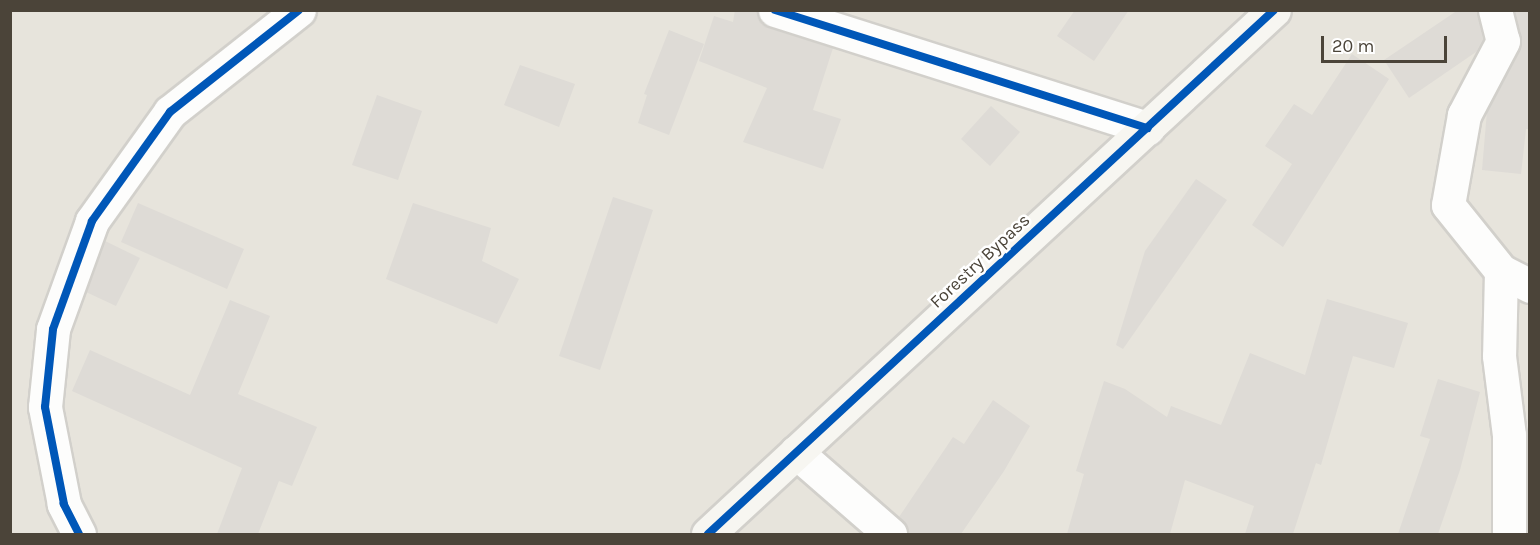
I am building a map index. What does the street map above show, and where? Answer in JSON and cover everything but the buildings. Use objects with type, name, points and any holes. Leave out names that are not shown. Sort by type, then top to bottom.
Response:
[{"type":"street","points":[[79,534],[64,504],[45,407],[53,329],[92,221],[170,112],[299,10]]},
{"type":"street","points":[[775,10],[1148,128]]},
{"type":"street","name":"Forestry Bypass","points":[[708,534],[1274,10]]},
{"type":"street","points":[[1495,10],[1503,42],[1464,115],[1448,205],[1501,271],[1530,286]]},
{"type":"street","points":[[1501,271],[1499,356],[1509,435],[1509,534]]},
{"type":"street","points":[[795,452],[890,534]]},
{"type":"shaded area","points":[[11,11],[1529,11],[1529,534],[11,534]]},
{"type":"cycle path","points":[[79,534],[64,504],[45,407],[53,329],[92,221],[170,112],[299,10]]},
{"type":"cycle path","points":[[775,10],[1148,128]]},
{"type":"cycle path","points":[[708,534],[1274,10]]}]
